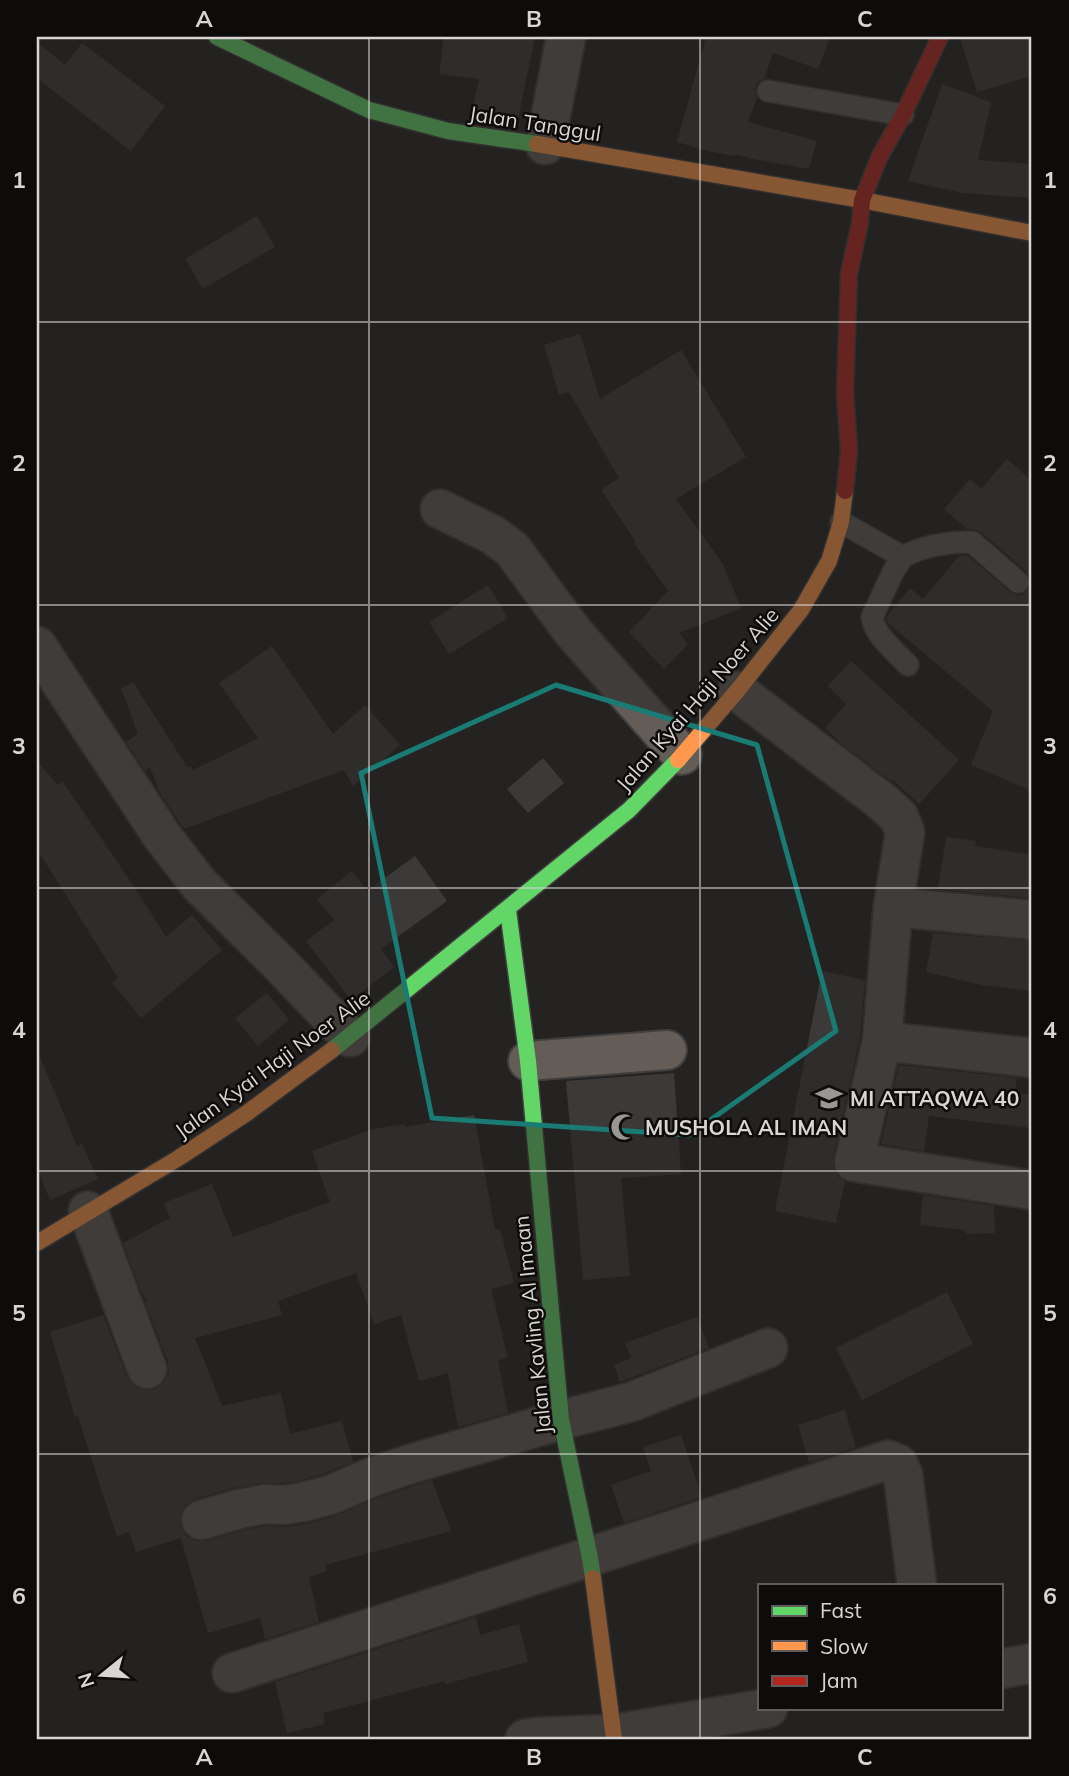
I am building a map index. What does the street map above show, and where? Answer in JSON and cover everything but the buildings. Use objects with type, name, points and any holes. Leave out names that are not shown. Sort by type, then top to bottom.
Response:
[{"type":"street","name":"Jalan Tanggul","points":[[217,37],[369,110],[448,131],[545,145],[862,200],[1032,233]]},
{"type":"street","points":[[545,145],[566,37]]},
{"type":"street","name":"Jalan Kyai Haji Noer Alie","points":[[37,1243],[177,1159],[247,1113],[350,1037],[508,911],[629,810],[682,755],[801,610],[828,561],[841,522],[849,451],[845,392],[849,274],[862,200],[880,156],[940,37]]},
{"type":"street","points":[[440,509],[493,535],[512,550],[573,632],[682,755]]},
{"type":"street","points":[[37,646],[162,836],[199,884],[350,1037]]},
{"type":"street","points":[[737,691],[880,800],[899,817],[905,832],[892,906],[883,1041],[854,1162],[1032,1190]]},
{"type":"street","points":[[892,906],[1032,920]]},
{"type":"street","name":"Jalan Kavling Al Imaan","points":[[508,911],[528,1061],[561,1420],[590,1558],[614,1737]]},
{"type":"street","points":[[883,1041],[1032,1058]]},
{"type":"street","points":[[528,1061],[667,1050]]},
{"type":"street","points":[[88,1210],[147,1369]]},
{"type":"street","points":[[201,1520],[239,1508],[265,1504],[283,1505],[331,1495],[407,1465],[631,1402],[768,1348]]},
{"type":"street","points":[[232,1673],[888,1460],[898,1464],[902,1475],[917,1584]]},
{"type":"street","points":[[1002,1668],[1032,1663]]},
{"type":"street","points":[[525,1739],[614,1737],[758,1710]]},
{"type":"street","points":[[774,1710],[779,1739]]},
{"type":"lane","points":[[768,91],[903,115]]},
{"type":"lane","points":[[841,522],[903,557]]},
{"type":"lane","points":[[908,665],[880,634],[872,617],[903,557],[917,549],[972,542],[1018,582]]},
{"type":"highlighted area","points":[[556,685],[757,745],[836,1031],[689,1135],[432,1118],[361,773]]},
{"type":"traffic: fast","points":[[217,37],[369,110],[448,131],[537,144]]},
{"type":"traffic: fast","points":[[332,1050],[629,810],[678,760]]},
{"type":"traffic: fast","points":[[508,910],[528,1061],[561,1420],[593,1578]]},
{"type":"traffic: slow","points":[[537,144],[862,200],[1032,233]]},
{"type":"traffic: slow","points":[[678,760],[801,610],[829,561],[841,522],[845,491]]},
{"type":"traffic: slow","points":[[37,1243],[177,1159],[247,1113],[332,1050]]},
{"type":"traffic: slow","points":[[593,1578],[614,1739]]},
{"type":"traffic: jam","points":[[845,491],[849,451],[845,392],[849,274],[862,200],[880,156],[940,37]]},
{"type":"place","name":"MI ATTAQWA 40","points":[[829,1098]]},
{"type":"place","name":"MUSHOLA AL IMAN","points":[[624,1127]]}]
